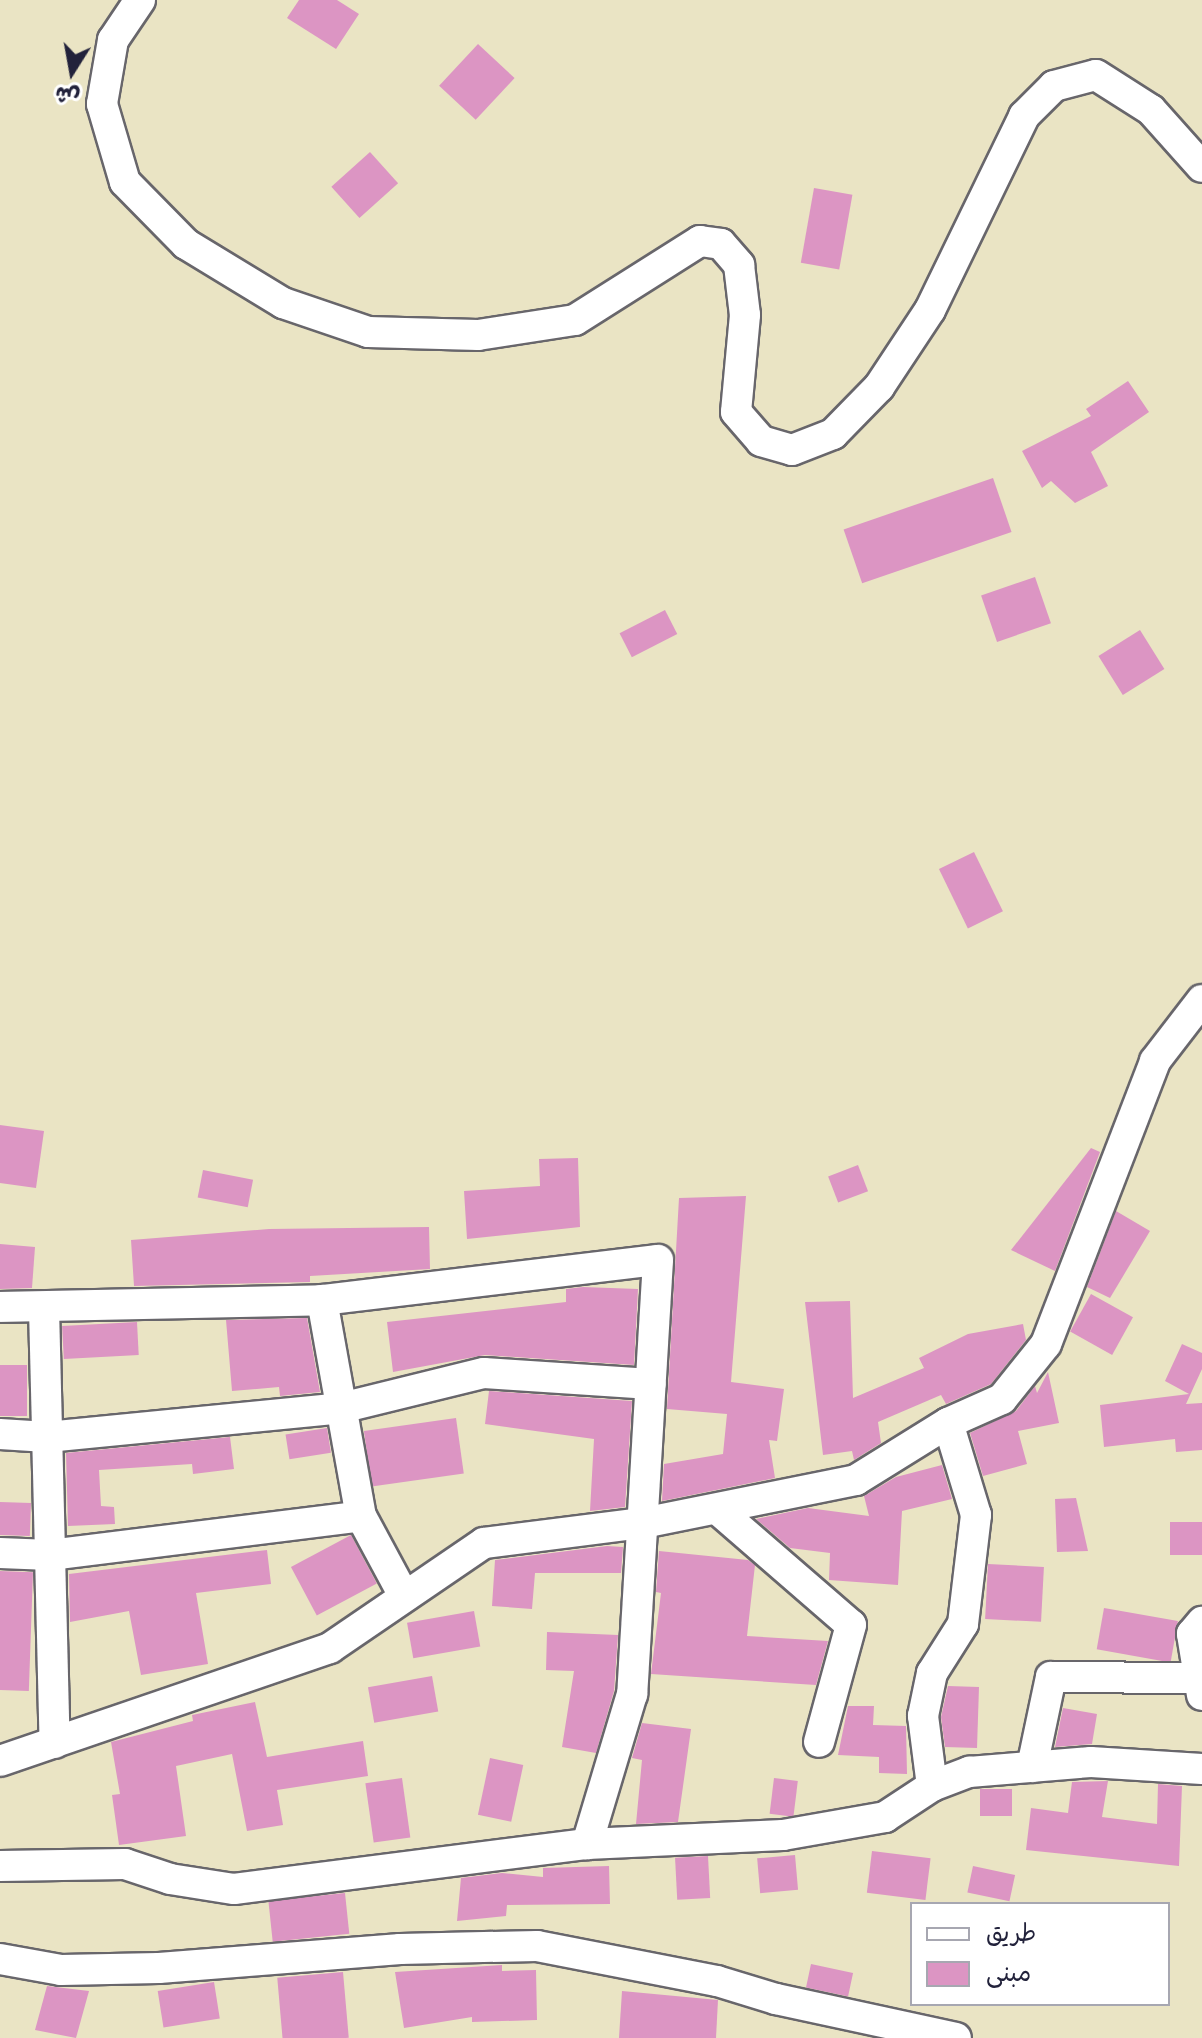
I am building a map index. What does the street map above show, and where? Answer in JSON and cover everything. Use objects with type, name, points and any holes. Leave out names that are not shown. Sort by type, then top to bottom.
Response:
[{"type":"street","points":[[140,0],[113,40],[102,104],[125,182],[186,244],[283,303],[368,332],[478,335],[575,320],[700,241],[721,244],[739,265],[745,315],[736,412],[761,441],[792,450],[833,434],[879,387],[930,310],[1024,116],[1054,86],[1096,75],[1151,110],[1202,167]]},
{"type":"street","points":[[0,1761],[330,1648],[484,1543],[643,1523],[856,1480],[948,1423],[1002,1399],[1046,1344],[1155,1061],[1202,1000]]},
{"type":"street","points":[[0,1307],[322,1300],[658,1260],[632,1694],[587,1844]]},
{"type":"street","points":[[322,1300],[361,1516],[404,1596]]},
{"type":"street","points":[[44,1308],[55,1743]]},
{"type":"street","points":[[0,1434],[47,1437],[341,1408],[484,1373],[651,1384]]},
{"type":"street","points":[[932,1786],[923,1716],[932,1673],[963,1624],[976,1515],[948,1423]]},
{"type":"street","points":[[717,1509],[851,1625],[819,1742]]},
{"type":"street","points":[[0,1553],[50,1555],[361,1516]]},
{"type":"street","points":[[1032,1767],[1051,1677],[1200,1687],[1192,1634],[1202,1622]]},
{"type":"street","points":[[0,1866],[125,1864],[170,1879],[234,1889],[587,1844],[783,1835],[885,1817],[932,1786],[969,1772],[1091,1762],[1202,1769]]},
{"type":"street","points":[[0,1959],[61,1970],[145,1969],[400,1949],[537,1946],[717,1981],[776,1999],[956,2038]]},
{"type":"building","points":[[299,0],[337,0],[359,14],[336,49],[287,18]]},
{"type":"building","points":[[478,44],[515,78],[476,120],[439,86]]},
{"type":"building","points":[[370,152],[398,183],[359,218],[331,187]]},
{"type":"building","points":[[814,188],[852,195],[839,270],[801,263]]},
{"type":"building","points":[[1128,381],[1149,412],[1091,452],[1108,486],[1075,503],[1051,481],[1042,488],[1022,451],[1091,416],[1086,409]]},
{"type":"building","points":[[993,478],[1012,532],[862,583],[844,529]]},
{"type":"building","points":[[1035,577],[1051,623],[997,642],[981,596]]},
{"type":"building","points":[[665,610],[677,634],[632,657],[620,633]]},
{"type":"building","points":[[1140,630],[1164,669],[1123,695],[1098,656]]},
{"type":"building","points":[[974,852],[1003,911],[968,928],[939,869]]},
{"type":"building","points":[[0,1125],[44,1131],[36,1188],[0,1183]]},
{"type":"building","points":[[1091,1148],[1100,1152],[1055,1271],[1011,1250]]},
{"type":"building","points":[[578,1158],[580,1227],[467,1239],[464,1191],[540,1186],[539,1159]]},
{"type":"building","points":[[858,1165],[868,1191],[838,1203],[828,1176]]},
{"type":"building","points":[[203,1170],[253,1180],[248,1207],[198,1197]]},
{"type":"building","points":[[746,1196],[731,1382],[784,1389],[777,1441],[769,1440],[775,1478],[662,1501],[664,1464],[723,1454],[727,1414],[667,1409],[679,1198]]},
{"type":"building","points":[[1116,1211],[1150,1231],[1110,1298],[1087,1287]]},
{"type":"building","points":[[429,1227],[430,1269],[310,1276],[310,1282],[134,1286],[131,1240],[269,1229]]},
{"type":"building","points":[[0,1244],[35,1247],[32,1288],[0,1289]]},
{"type":"building","points":[[566,1289],[638,1289],[634,1365],[485,1355],[393,1372],[387,1322],[566,1302]]},
{"type":"building","points":[[1091,1294],[1133,1317],[1112,1355],[1070,1332]]},
{"type":"building","points":[[850,1301],[853,1398],[924,1368],[919,1358],[968,1334],[1023,1324],[1026,1340],[991,1384],[946,1404],[941,1395],[878,1422],[881,1443],[854,1460],[852,1451],[823,1455],[805,1302]]},
{"type":"building","points":[[307,1318],[320,1392],[280,1396],[279,1387],[232,1391],[226,1320]]},
{"type":"building","points":[[137,1322],[139,1355],[64,1359],[62,1326]]},
{"type":"building","points":[[1182,1344],[1202,1353],[1202,1369],[1186,1404],[1202,1403],[1202,1450],[1176,1452],[1175,1439],[1104,1447],[1100,1405],[1189,1394],[1165,1381]]},
{"type":"building","points":[[0,1365],[27,1365],[27,1416],[0,1416]]},
{"type":"building","points":[[1048,1372],[1059,1423],[1018,1431],[1027,1464],[983,1476],[970,1433],[1016,1411],[1035,1386],[1037,1393]]},
{"type":"building","points":[[489,1391],[632,1401],[625,1507],[590,1511],[594,1439],[485,1424]]},
{"type":"building","points":[[456,1418],[464,1473],[372,1486],[364,1431]]},
{"type":"building","points":[[327,1428],[331,1453],[289,1459],[286,1435]]},
{"type":"building","points":[[230,1437],[234,1469],[193,1474],[192,1464],[99,1470],[101,1506],[114,1507],[115,1524],[68,1526],[66,1453]]},
{"type":"building","points":[[942,1465],[952,1499],[902,1511],[898,1585],[829,1580],[830,1553],[790,1548],[756,1519],[808,1508],[869,1516],[864,1496],[896,1477]]},
{"type":"building","points":[[1076,1498],[1088,1551],[1057,1552],[1055,1499]]},
{"type":"building","points":[[0,1502],[31,1503],[30,1536],[0,1535]]},
{"type":"building","points":[[1170,1522],[1202,1522],[1202,1555],[1170,1555]]},
{"type":"building","points":[[351,1535],[377,1584],[317,1615],[291,1567]]},
{"type":"building","points":[[607,1546],[623,1547],[621,1573],[535,1573],[532,1609],[492,1606],[495,1560]]},
{"type":"building","points":[[267,1550],[271,1584],[196,1593],[208,1664],[141,1675],[129,1611],[70,1622],[69,1574]]},
{"type":"building","points":[[659,1551],[748,1560],[755,1565],[747,1636],[828,1641],[816,1685],[651,1674],[661,1593],[656,1592]]},
{"type":"building","points":[[988,1564],[1044,1567],[1041,1622],[985,1619]]},
{"type":"building","points":[[0,1571],[33,1572],[29,1691],[0,1690]]},
{"type":"building","points":[[1104,1608],[1178,1621],[1171,1662],[1097,1649]]},
{"type":"building","points":[[474,1611],[480,1646],[413,1658],[407,1623]]},
{"type":"building","points":[[547,1632],[618,1635],[614,1691],[596,1753],[562,1747],[574,1671],[546,1670]]},
{"type":"building","points":[[432,1676],[438,1711],[374,1723],[368,1687]]},
{"type":"building","points":[[948,1686],[979,1687],[977,1748],[945,1747],[941,1717]]},
{"type":"building","points":[[255,1702],[267,1757],[363,1741],[368,1776],[277,1790],[283,1825],[247,1831],[232,1754],[176,1766],[186,1836],[119,1845],[112,1795],[120,1794],[111,1742],[193,1721],[192,1715]]},
{"type":"building","points":[[848,1706],[874,1706],[873,1725],[906,1726],[907,1774],[879,1773],[879,1757],[838,1755]]},
{"type":"building","points":[[1063,1708],[1097,1714],[1092,1744],[1055,1747]]},
{"type":"building","points":[[642,1723],[691,1729],[678,1822],[636,1824],[642,1760],[632,1758]]},
{"type":"building","points":[[490,1758],[523,1765],[511,1822],[478,1815]]},
{"type":"building","points":[[402,1778],[410,1837],[374,1843],[365,1783]]},
{"type":"building","points":[[774,1778],[798,1781],[793,1817],[770,1814]]},
{"type":"building","points":[[1108,1781],[1102,1817],[1157,1824],[1158,1784],[1182,1786],[1179,1866],[1026,1850],[1031,1808],[1068,1813],[1072,1782]]},
{"type":"building","points":[[980,1789],[1012,1789],[1012,1816],[980,1816]]},
{"type":"building","points":[[872,1851],[931,1858],[925,1900],[867,1893]]},
{"type":"building","points":[[795,1855],[798,1890],[760,1893],[757,1858]]},
{"type":"building","points":[[708,1856],[710,1898],[677,1900],[675,1858]]},
{"type":"building","points":[[609,1866],[610,1904],[507,1905],[506,1916],[457,1921],[461,1878],[502,1873],[543,1877],[543,1868]]},
{"type":"building","points":[[973,1866],[1015,1875],[1009,1901],[967,1892]]},
{"type":"building","points":[[345,1893],[349,1934],[273,1942],[268,1901]]},
{"type":"building","points":[[811,1964],[853,1973],[848,1996],[806,1987]]},
{"type":"building","points":[[502,1965],[502,1971],[536,1970],[537,2020],[472,2022],[472,2017],[404,2028],[395,1972]]},
{"type":"building","points":[[343,1972],[349,2038],[283,2038],[277,1978]]},
{"type":"building","points":[[214,1982],[220,2019],[163,2027],[158,1991]]},
{"type":"building","points":[[47,1986],[89,1991],[76,2038],[35,2030]]},
{"type":"building","points":[[622,1991],[718,2000],[716,2038],[619,2038]]}]
